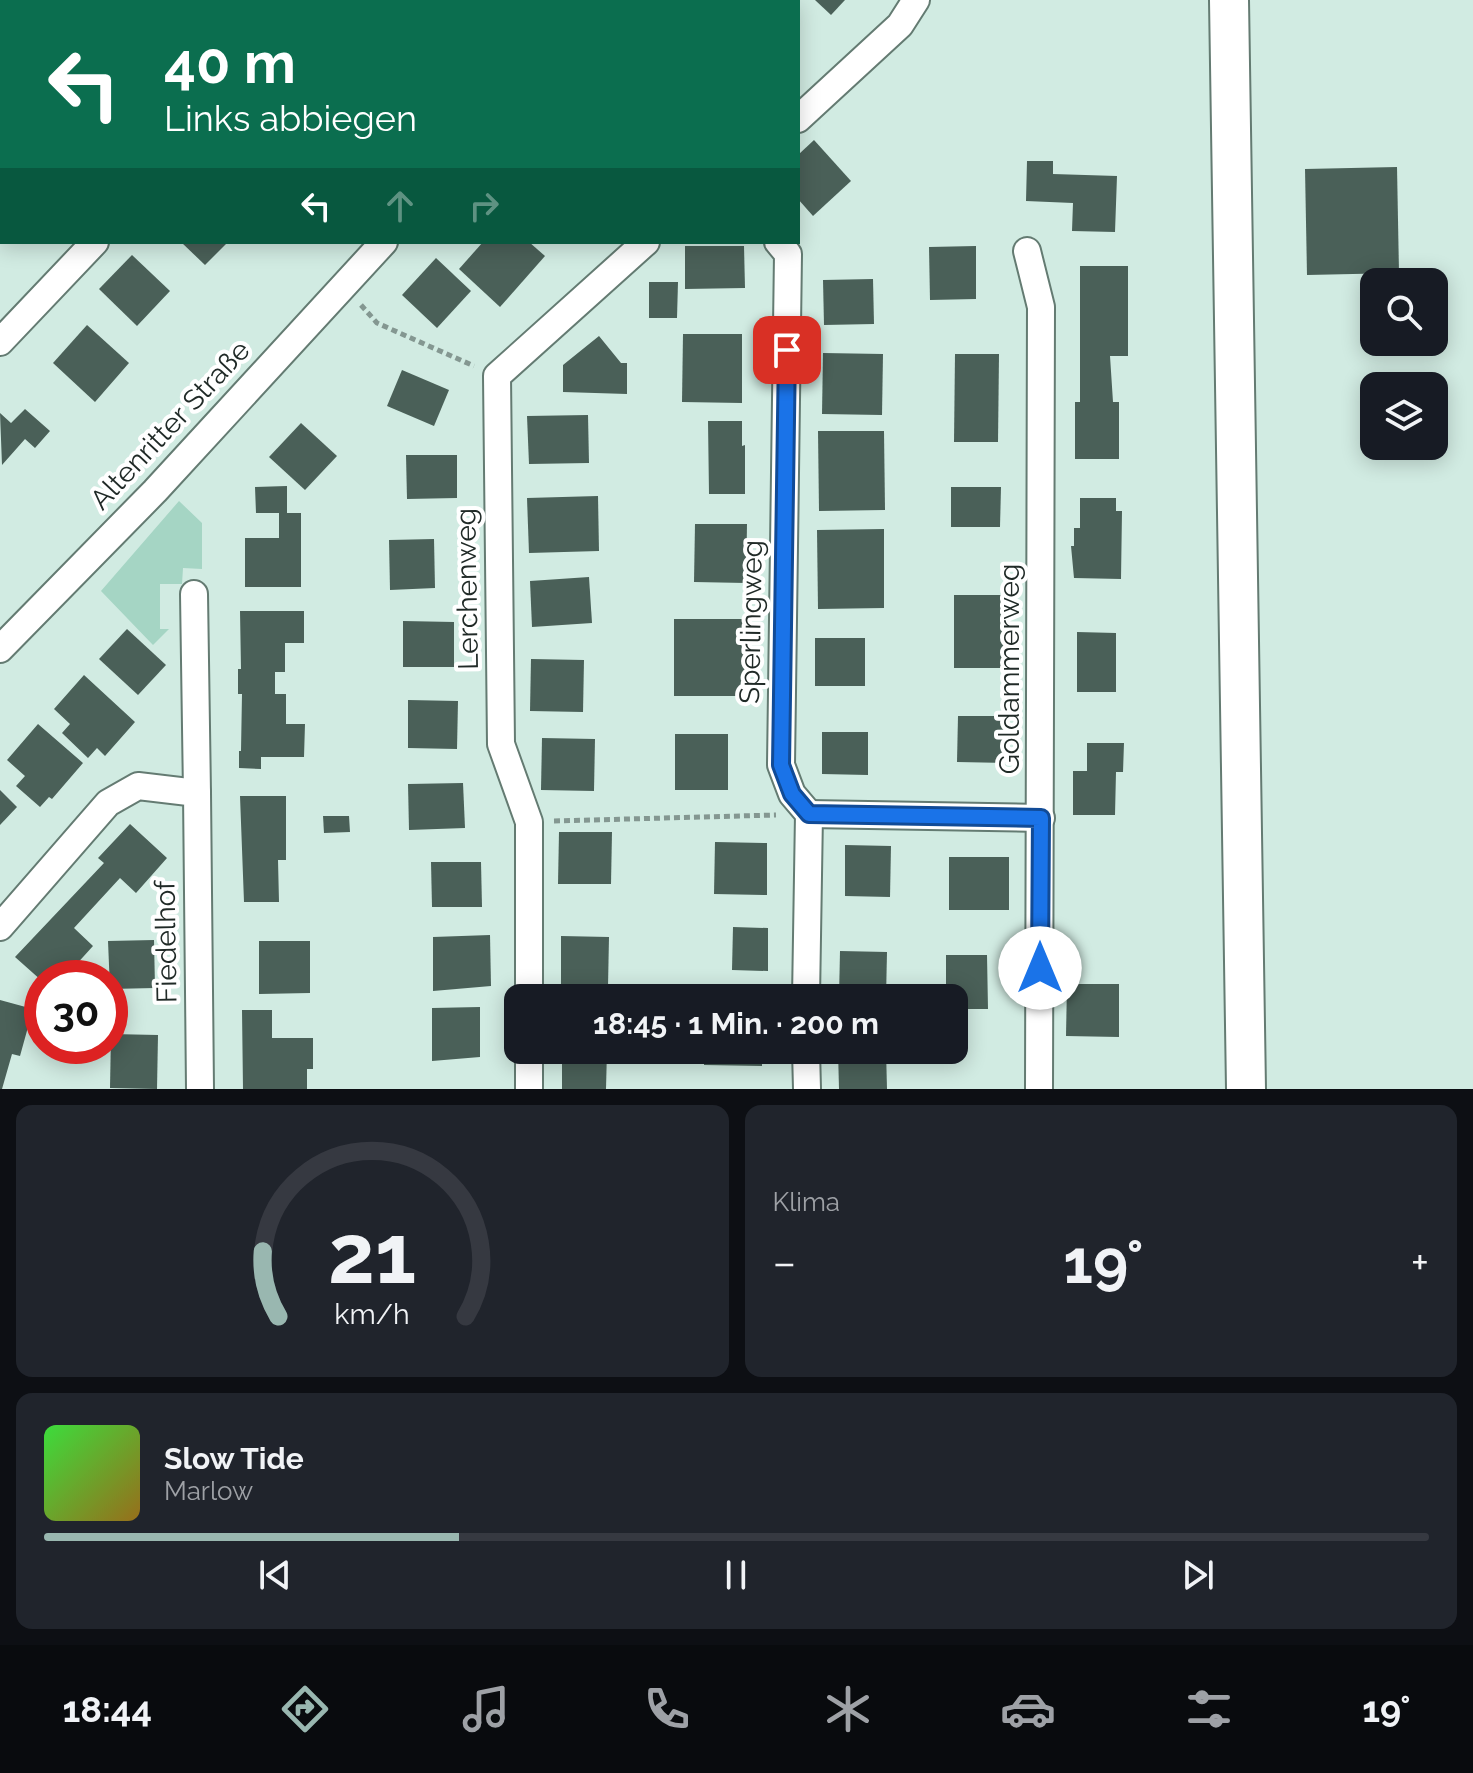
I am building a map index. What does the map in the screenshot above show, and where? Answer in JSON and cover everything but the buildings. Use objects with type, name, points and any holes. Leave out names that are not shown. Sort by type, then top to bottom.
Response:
[{"type":"street","points":[[800,117],[900,25],[916,0]]},
{"type":"street","points":[[1229,0],[1246,1089]]},
{"type":"street","points":[[0,342],[93,244]]},
{"type":"street","name":"Altenritter Straße","points":[[0,649],[155,491],[382,244]]},
{"type":"street","points":[[497,376],[644,244]]},
{"type":"street","name":"Sperlingweg","points":[[780,244],[788,254],[781,765],[792,794],[809,814]]},
{"type":"street","name":"Goldammerweg","points":[[1027,251],[1041,307],[1039,1089]]},
{"type":"street","name":"Lerchenweg","points":[[497,376],[501,744],[529,822],[529,984]]},
{"type":"street","name":"Fiedelhof","points":[[194,594],[200,1089]]},
{"type":"street","points":[[0,927],[108,803],[138,786],[197,793]]},
{"type":"street","points":[[806,984],[809,814],[1041,818]]},
{"type":"street","points":[[529,1064],[529,1089]]},
{"type":"street","points":[[806,1064],[807,1089]]},
{"type":"path","points":[[343,286],[377,323],[497,376]]},
{"type":"path","points":[[529,822],[809,814]]},
{"type":"green space","points":[[179,501],[202,523],[202,569],[183,568],[182,584],[160,584],[160,629],[169,629],[153,645],[101,591]]},
{"type":"route","points":[[787,350],[781,765],[792,794],[809,814],[1041,818],[1040,968]]}]
